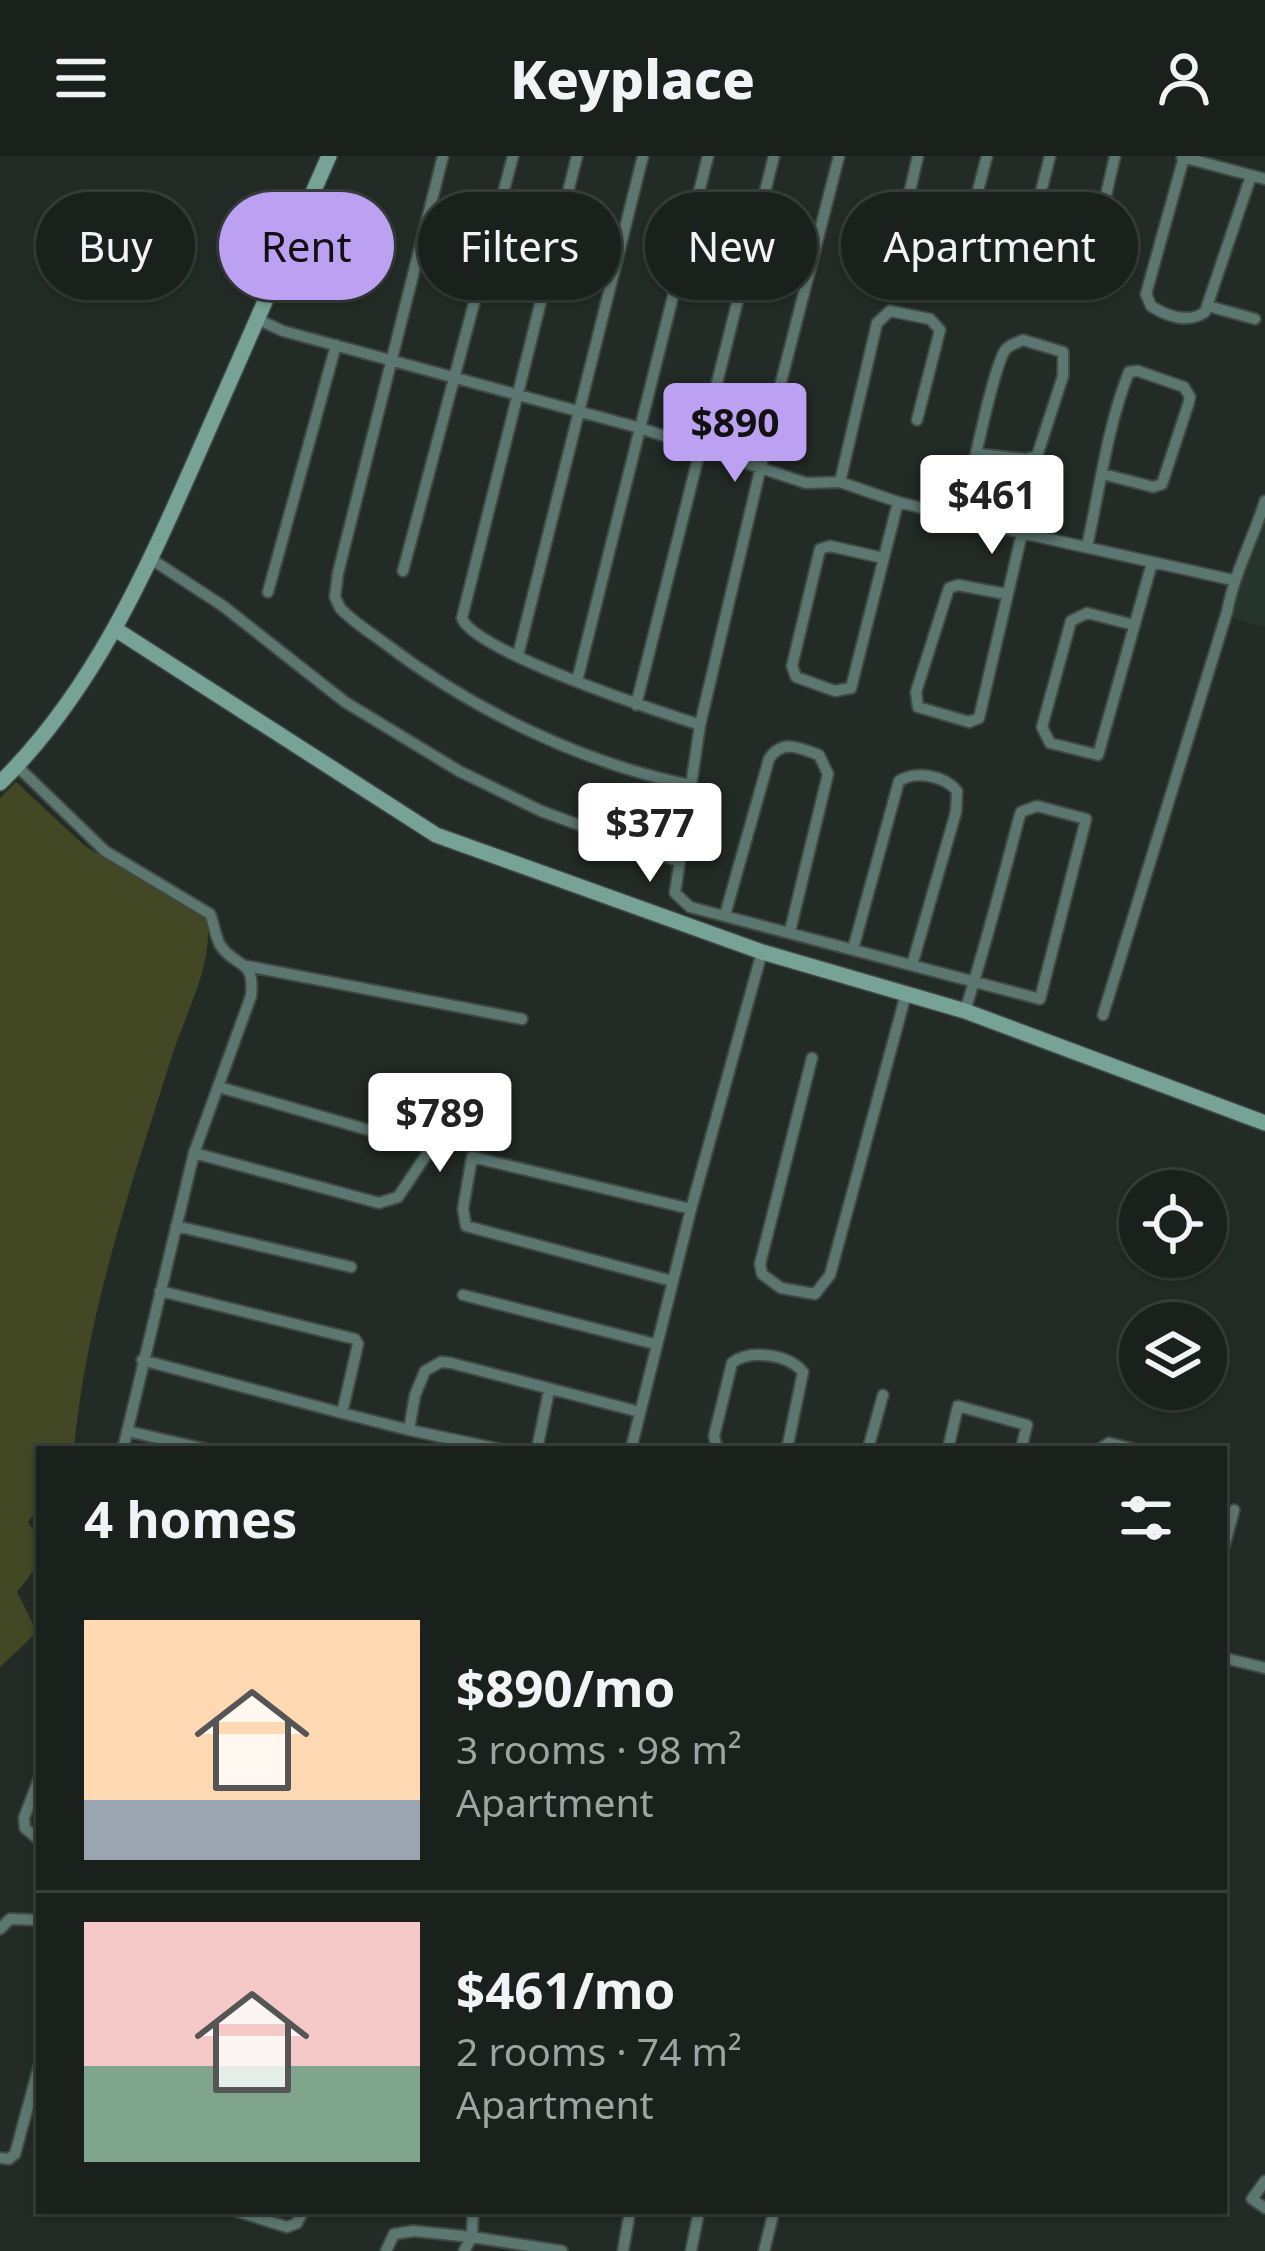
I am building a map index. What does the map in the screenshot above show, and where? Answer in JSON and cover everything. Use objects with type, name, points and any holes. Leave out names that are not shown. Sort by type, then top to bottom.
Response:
[{"type":"main road","points":[[0,783],[81,684],[116,629],[329,156]]},
{"type":"main road","points":[[116,629],[436,835],[762,952],[965,1011],[1265,1123]]},
{"type":"street","points":[[443,156],[335,597],[340,608],[412,666],[486,706],[584,753],[690,785]]},
{"type":"street","points":[[403,571],[513,156]]},
{"type":"street","points":[[577,156],[462,618],[466,629],[477,637],[518,656],[636,705],[700,725]]},
{"type":"street","points":[[518,656],[643,156]]},
{"type":"street","points":[[577,681],[708,156]]},
{"type":"street","points":[[636,705],[774,156]]},
{"type":"street","points":[[839,156],[700,725],[678,861],[677,899],[690,907],[790,931],[974,983],[1040,999],[1086,819],[1037,806],[1021,812],[974,983],[965,1011]]},
{"type":"street","points":[[918,156],[899,238],[913,251],[950,260],[962,252],[987,156]]},
{"type":"street","points":[[1050,156],[1022,266],[1030,278],[1073,289],[1087,278],[1115,156]]},
{"type":"street","points":[[1251,176],[1208,306],[1200,316],[1186,319],[1158,310],[1147,301],[1181,157],[1265,178]]},
{"type":"street","points":[[1208,306],[1255,320]]},
{"type":"street","points":[[840,482],[877,323],[890,311],[930,319],[940,330],[917,419]]},
{"type":"street","points":[[257,320],[515,397],[640,428],[806,482],[840,482],[898,502],[1022,533],[1233,580]]},
{"type":"street","points":[[962,517],[978,454],[1008,347],[1032,341],[1063,352],[1063,376],[1037,456],[978,454]]},
{"type":"street","points":[[268,592],[336,345]]},
{"type":"street","points":[[1088,546],[1103,474],[1129,372],[1184,387],[1190,397],[1162,484],[1153,487],[1103,474]]},
{"type":"street","points":[[1103,1015],[1233,580],[1246,560],[1265,501]]},
{"type":"street","points":[[883,558],[830,546],[820,550],[792,666],[796,677],[836,691],[851,688],[898,502]]},
{"type":"street","points":[[1006,594],[958,585],[949,588],[916,692],[918,707],[969,722],[980,718],[1022,533]]},
{"type":"street","points":[[151,559],[223,605],[345,702],[459,771],[541,811],[678,861]]},
{"type":"street","points":[[1134,625],[1087,613],[1071,621],[1042,728],[1049,743],[1098,754],[1152,563]]},
{"type":"street","points":[[725,915],[769,759],[778,748],[794,746],[818,755],[828,774],[790,931]]},
{"type":"street","points":[[17,766],[105,851],[210,914],[220,944],[248,966],[522,1018]]},
{"type":"street","points":[[853,949],[899,781],[915,775],[946,780],[958,799],[912,965]]},
{"type":"street","points":[[632,1446],[762,952]]},
{"type":"street","points":[[124,1446],[194,1153],[251,996],[248,966]]},
{"type":"street","points":[[812,1058],[760,1264],[762,1274],[781,1288],[815,1294],[830,1275],[906,994]]},
{"type":"street","points":[[194,1153],[379,1203],[398,1197],[431,1148],[219,1087]]},
{"type":"street","points":[[672,1281],[470,1229],[463,1220],[472,1157],[691,1209]]},
{"type":"street","points":[[176,1226],[352,1267]]},
{"type":"street","points":[[160,1291],[355,1339],[358,1344],[342,1413]]},
{"type":"street","points":[[463,1295],[655,1344]]},
{"type":"street","points":[[716,1446],[714,1436],[732,1363],[747,1355],[792,1361],[802,1372],[789,1446]]},
{"type":"street","points":[[142,1360],[485,1446]]},
{"type":"street","points":[[410,1430],[420,1379],[441,1362],[640,1412]]},
{"type":"street","points":[[538,1446],[549,1390]]},
{"type":"street","points":[[869,1446],[883,1395]]},
{"type":"street","points":[[949,1446],[958,1406],[1027,1425],[1022,1446]]},
{"type":"street","points":[[127,1431],[192,1446]]},
{"type":"street","points":[[1227,1536],[1234,1510]]},
{"type":"street","points":[[1227,1659],[1265,1668]]},
{"type":"street","points":[[36,1787],[24,1818],[25,1828],[36,1837]]},
{"type":"street","points":[[0,1929],[10,1919],[36,1920]]},
{"type":"street","points":[[0,2158],[15,2154],[36,2077]]},
{"type":"street","points":[[1265,2181],[1252,2199],[1265,2208]]},
{"type":"street","points":[[246,2214],[287,2227],[302,2214]]},
{"type":"street","points":[[464,2251],[472,2237],[473,2214]]},
{"type":"street","points":[[623,2251],[629,2214]]},
{"type":"street","points":[[691,2251],[698,2214]]},
{"type":"street","points":[[764,2251],[773,2214]]},
{"type":"street","points":[[386,2251],[392,2236],[404,2232],[562,2251]]},
{"type":"shaded area","points":[[1265,509],[1265,627],[1229,617]]},
{"type":"green space","points":[[16,782],[85,846],[207,919],[208,936],[202,972],[112,1252],[89,1350],[74,1446],[36,1446],[36,1512],[28,1522],[36,1535],[36,1565],[17,1592],[36,1633],[0,1667],[0,798]]}]
